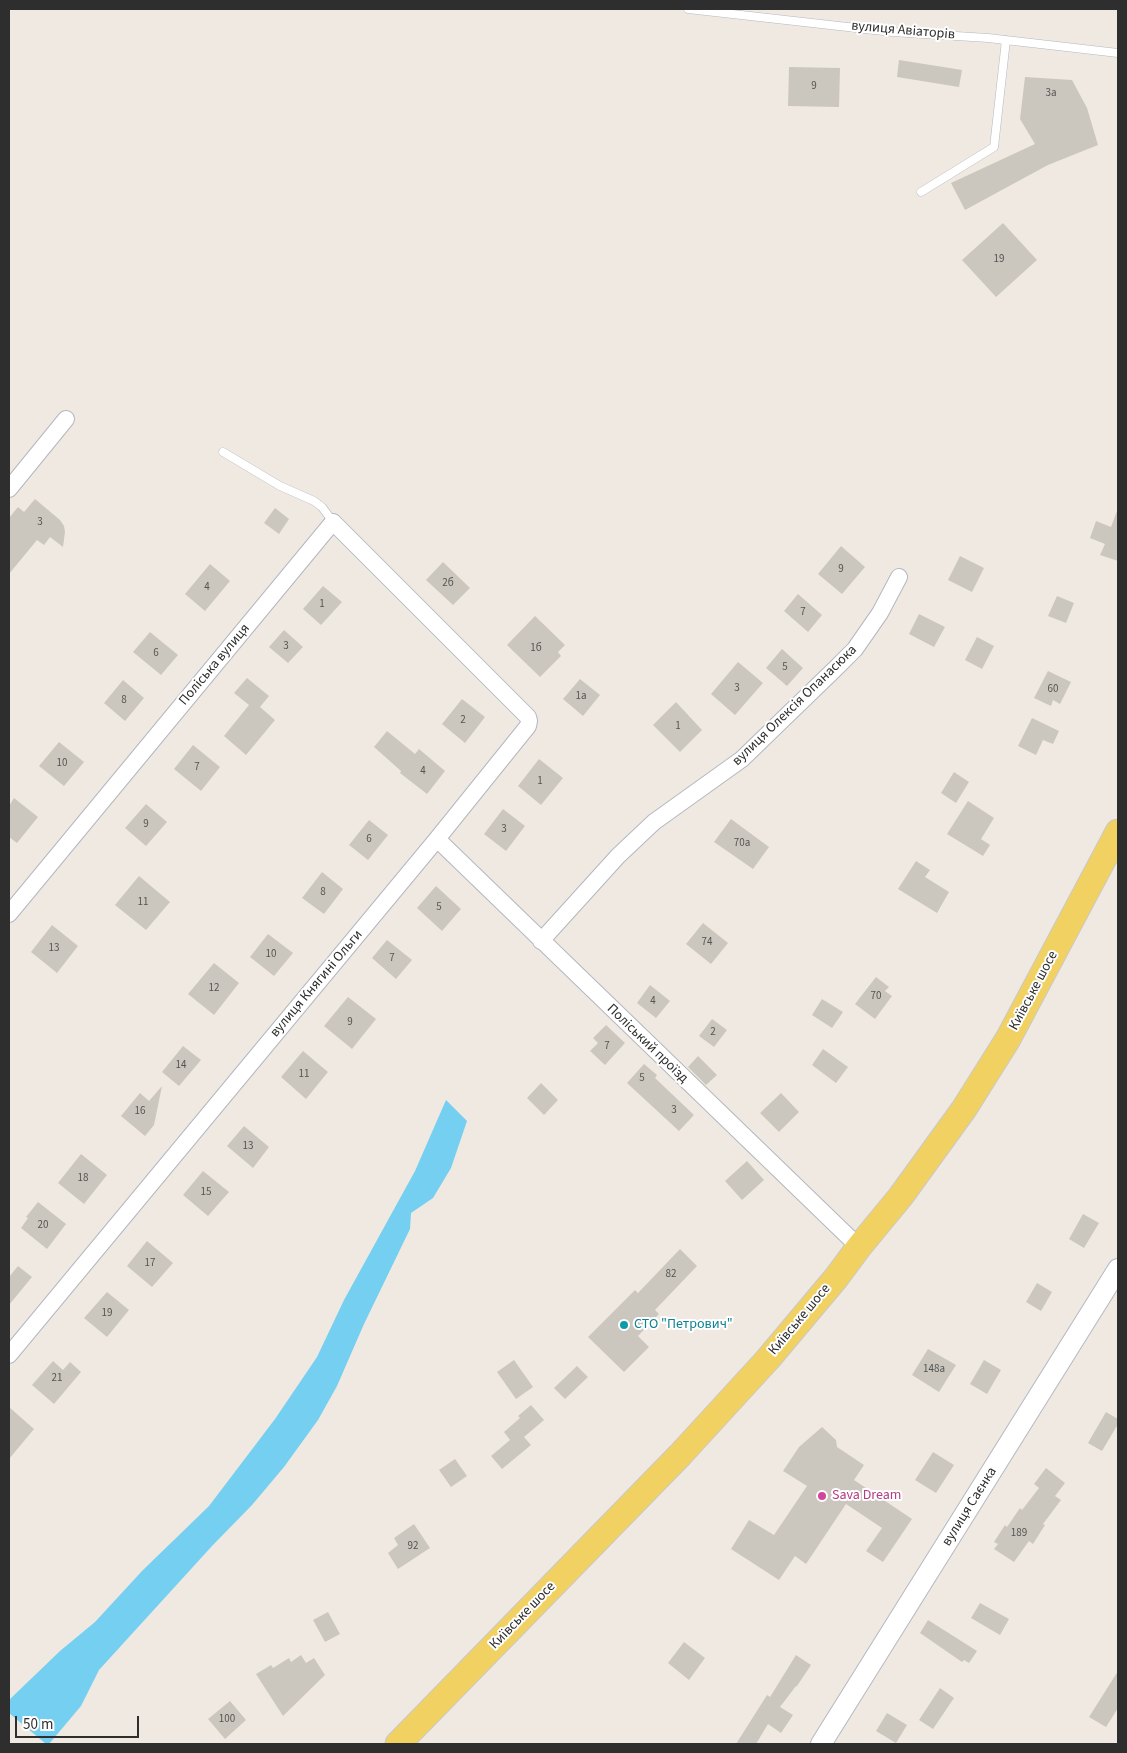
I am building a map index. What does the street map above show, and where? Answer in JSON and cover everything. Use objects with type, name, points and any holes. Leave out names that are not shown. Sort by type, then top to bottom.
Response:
[{"type":"main road","name":"Київське шосе","points":[[398,1744],[680,1455],[768,1358],[836,1278],[901,1196],[974,1094],[1008,1039],[1118,832]]},
{"type":"street","points":[[9,489],[66,419]]},
{"type":"street","name":"вулиця Княгині Ольги","points":[[9,1355],[437,839],[528,726],[530,721],[333,522]]},
{"type":"street","name":"Поліська вулиця","points":[[9,914],[333,522]]},
{"type":"street","name":"вулиця Олексія Опанасюка","points":[[541,941],[618,856],[654,822],[742,759],[855,649],[875,620],[899,577]]},
{"type":"street","name":"Поліський проїзд","points":[[437,839],[859,1247]]},
{"type":"street","name":"вулиця Саєнка","points":[[821,1744],[1118,1269]]},
{"type":"lane","name":"вулиця Авіаторів","points":[[688,9],[892,32],[1006,40],[1118,53]]},
{"type":"lane","points":[[921,192],[994,147],[1006,40]]},
{"type":"lane","points":[[223,452],[280,486],[314,501],[333,522]]},
{"type":"water","points":[[446,1100],[467,1121],[451,1168],[433,1198],[411,1213],[410,1229],[364,1324],[337,1386],[318,1420],[284,1467],[252,1505],[99,1670],[81,1706],[49,1744],[46,1744],[9,1713],[9,1700],[60,1651],[95,1622],[142,1571],[209,1506],[275,1419],[317,1357],[344,1300],[415,1171]]},
{"type":"building","points":[[899,60],[962,70],[959,87],[897,77]]},
{"type":"building","points":[[789,67],[840,68],[839,107],[788,106]]},
{"type":"building","points":[[1025,77],[1072,80],[1087,108],[1098,145],[1048,165],[965,210],[951,183],[1035,144],[1020,119]]},
{"type":"building","points":[[1003,223],[1037,260],[996,297],[962,260]]},
{"type":"building","points":[[35,499],[60,520],[64,526],[63,547],[50,537],[44,545],[37,540],[9,574],[9,518],[18,507],[24,512]]},
{"type":"building","points":[[275,508],[289,519],[279,534],[264,523]]},
{"type":"building","points":[[1117,511],[1118,561],[1100,555],[1105,544],[1090,538],[1096,521],[1111,527]]},
{"type":"building","points":[[841,546],[865,567],[842,594],[818,574]]},
{"type":"building","points":[[960,556],[984,568],[972,592],[948,580]]},
{"type":"building","points":[[443,562],[470,588],[453,605],[426,580]]},
{"type":"building","points":[[210,564],[230,581],[205,611],[185,594]]},
{"type":"building","points":[[323,586],[342,602],[321,625],[303,609]]},
{"type":"building","points":[[798,594],[822,615],[808,632],[784,611]]},
{"type":"building","points":[[1057,596],[1074,603],[1066,623],[1048,616]]},
{"type":"building","points":[[919,614],[945,627],[934,647],[909,634]]},
{"type":"building","points":[[535,616],[565,645],[558,652],[561,656],[540,677],[507,645]]},
{"type":"building","points":[[284,630],[303,647],[288,663],[269,647]]},
{"type":"building","points":[[150,632],[178,655],[161,675],[133,652]]},
{"type":"building","points":[[977,637],[994,646],[982,669],[965,660]]},
{"type":"building","points":[[782,649],[803,668],[787,686],[766,668]]},
{"type":"building","points":[[738,662],[763,683],[735,715],[711,694]]},
{"type":"building","points":[[1048,671],[1071,682],[1060,704],[1053,700],[1051,706],[1034,698]]},
{"type":"building","points":[[247,678],[269,696],[260,707],[275,720],[246,755],[224,736],[249,705],[234,693]]},
{"type":"building","points":[[580,679],[600,695],[583,716],[563,699]]},
{"type":"building","points":[[123,680],[144,698],[125,721],[104,703]]},
{"type":"building","points":[[462,699],[485,717],[465,743],[442,724]]},
{"type":"building","points":[[676,702],[702,730],[680,752],[653,725]]},
{"type":"building","points":[[1032,718],[1059,731],[1053,744],[1043,740],[1036,755],[1018,746]]},
{"type":"building","points":[[387,731],[415,754],[419,749],[445,771],[427,794],[400,773],[401,771],[374,747]]},
{"type":"building","points":[[59,742],[84,762],[64,786],[39,766]]},
{"type":"building","points":[[193,745],[220,767],[201,791],[174,769]]},
{"type":"building","points":[[539,759],[563,778],[541,805],[518,786]]},
{"type":"building","points":[[954,772],[969,782],[956,803],[941,793]]},
{"type":"building","points":[[14,798],[38,817],[17,843],[9,837],[9,806]]},
{"type":"building","points":[[968,801],[994,818],[981,839],[990,845],[983,856],[947,834]]},
{"type":"building","points":[[146,804],[167,822],[146,846],[125,828]]},
{"type":"building","points":[[503,809],[525,826],[506,851],[484,834]]},
{"type":"building","points":[[731,819],[769,847],[753,869],[714,842]]},
{"type":"building","points":[[369,820],[388,835],[368,860],[349,845]]},
{"type":"building","points":[[916,861],[930,870],[925,877],[949,892],[937,913],[898,889]]},
{"type":"building","points":[[322,872],[343,889],[324,914],[302,898]]},
{"type":"building","points":[[139,876],[170,902],[146,930],[115,905]]},
{"type":"building","points":[[436,886],[461,909],[442,931],[417,908]]},
{"type":"building","points":[[703,923],[728,943],[711,964],[686,944]]},
{"type":"building","points":[[52,925],[78,946],[57,973],[31,952]]},
{"type":"building","points":[[268,934],[293,953],[274,976],[250,957]]},
{"type":"building","points":[[387,940],[412,960],[396,979],[372,958]]},
{"type":"building","points":[[214,963],[239,983],[214,1015],[188,994]]},
{"type":"building","points":[[876,977],[889,987],[885,991],[892,996],[875,1019],[855,1004]]},
{"type":"building","points":[[650,985],[670,1001],[656,1018],[637,1003]]},
{"type":"building","points":[[348,997],[376,1019],[352,1049],[324,1026]]},
{"type":"building","points":[[822,999],[843,1012],[832,1028],[812,1015]]},
{"type":"building","points":[[712,1019],[727,1030],[714,1047],[699,1036]]},
{"type":"building","points":[[606,1025],[625,1043],[605,1065],[590,1051],[598,1043],[593,1038]]},
{"type":"building","points":[[183,1046],[201,1060],[179,1086],[162,1072]]},
{"type":"building","points":[[823,1049],[848,1067],[836,1083],[812,1065]]},
{"type":"building","points":[[303,1051],[328,1072],[306,1099],[281,1077]]},
{"type":"building","points":[[698,1056],[717,1075],[706,1085],[688,1067]]},
{"type":"building","points":[[644,1064],[657,1075],[655,1078],[694,1115],[679,1131],[627,1083]]},
{"type":"building","points":[[541,1083],[558,1100],[544,1115],[527,1098]]},
{"type":"building","points":[[162,1086],[154,1125],[145,1136],[121,1116],[140,1093],[149,1101]]},
{"type":"building","points":[[781,1093],[799,1112],[779,1132],[760,1113]]},
{"type":"building","points":[[244,1126],[269,1147],[253,1168],[227,1146]]},
{"type":"building","points":[[81,1154],[107,1175],[84,1204],[58,1183]]},
{"type":"building","points":[[747,1161],[764,1180],[742,1200],[725,1181]]},
{"type":"building","points":[[203,1171],[229,1192],[208,1216],[183,1195]]},
{"type":"building","points":[[38,1202],[66,1224],[47,1249],[21,1228],[28,1218],[26,1217]]},
{"type":"building","points":[[1083,1214],[1099,1223],[1084,1248],[1069,1239]]},
{"type":"building","points":[[147,1241],[173,1263],[152,1287],[127,1266]]},
{"type":"building","name":"СТО \"Петрович\"","points":[[680,1249],[697,1266],[655,1310],[659,1314],[638,1336],[649,1347],[624,1372],[588,1337],[635,1290],[638,1293]]},
{"type":"building","points":[[18,1266],[32,1277],[9,1305],[9,1277]]},
{"type":"building","points":[[1037,1283],[1052,1292],[1041,1311],[1026,1302]]},
{"type":"building","points":[[107,1292],[129,1310],[107,1337],[84,1318]]},
{"type":"building","points":[[928,1349],[956,1365],[939,1392],[912,1375]]},
{"type":"building","points":[[514,1360],[533,1387],[516,1399],[497,1372]]},
{"type":"building","points":[[984,1360],[1001,1370],[987,1394],[970,1384]]},
{"type":"building","points":[[53,1361],[63,1370],[70,1362],[81,1372],[54,1404],[32,1385]]},
{"type":"building","points":[[577,1366],[588,1377],[565,1399],[554,1388]]},
{"type":"building","points":[[531,1405],[544,1420],[524,1437],[531,1445],[502,1469],[491,1456],[510,1440],[504,1432]]},
{"type":"building","points":[[9,1407],[34,1429],[9,1459]]},
{"type":"building","points":[[1106,1412],[1118,1419],[1118,1424],[1102,1451],[1088,1443]]},
{"type":"building","name":"Sava Dream","points":[[822,1427],[836,1440],[837,1447],[864,1465],[854,1480],[912,1519],[883,1562],[866,1551],[882,1528],[846,1504],[806,1564],[795,1556],[779,1580],[731,1549],[749,1520],[774,1535],[807,1486],[783,1471],[799,1447]]},
{"type":"building","points":[[933,1452],[954,1465],[936,1493],[915,1480]]},
{"type":"building","points":[[455,1459],[467,1476],[451,1487],[439,1470]]},
{"type":"building","points":[[1046,1468],[1065,1483],[1055,1496],[1061,1500],[1043,1524],[1045,1525],[1033,1544],[1029,1541],[1014,1562],[994,1549],[998,1544],[994,1542],[1005,1525],[1007,1527],[1020,1508],[1022,1510],[1039,1488],[1034,1484]]},
{"type":"building","points":[[414,1524],[430,1548],[398,1569],[388,1553],[398,1545],[394,1538]]},
{"type":"building","points":[[980,1603],[1009,1619],[1000,1635],[971,1618]]},
{"type":"building","points":[[328,1612],[340,1634],[325,1642],[313,1620]]},
{"type":"building","points":[[928,1620],[977,1651],[969,1663],[964,1660],[962,1662],[920,1633]]},
{"type":"building","points":[[684,1642],[705,1658],[689,1680],[668,1663]]},
{"type":"building","points":[[301,1655],[306,1663],[314,1658],[325,1675],[283,1716],[256,1674],[271,1665],[273,1668],[289,1658],[291,1662]]},
{"type":"building","points":[[796,1655],[811,1665],[780,1707],[793,1715],[781,1733],[768,1724],[756,1744],[736,1744],[767,1695],[770,1697]]},
{"type":"building","points":[[1118,1671],[1118,1708],[1106,1727],[1089,1717]]},
{"type":"building","points":[[940,1688],[954,1698],[933,1729],[919,1720]]},
{"type":"building","points":[[230,1701],[246,1720],[225,1739],[208,1719]]},
{"type":"building","points":[[887,1713],[907,1725],[896,1743],[876,1731]]},
{"type":"place","name":"СТО \"Петрович\"","points":[[624,1325]]},
{"type":"place","name":"Sava Dream","points":[[822,1496]]}]
